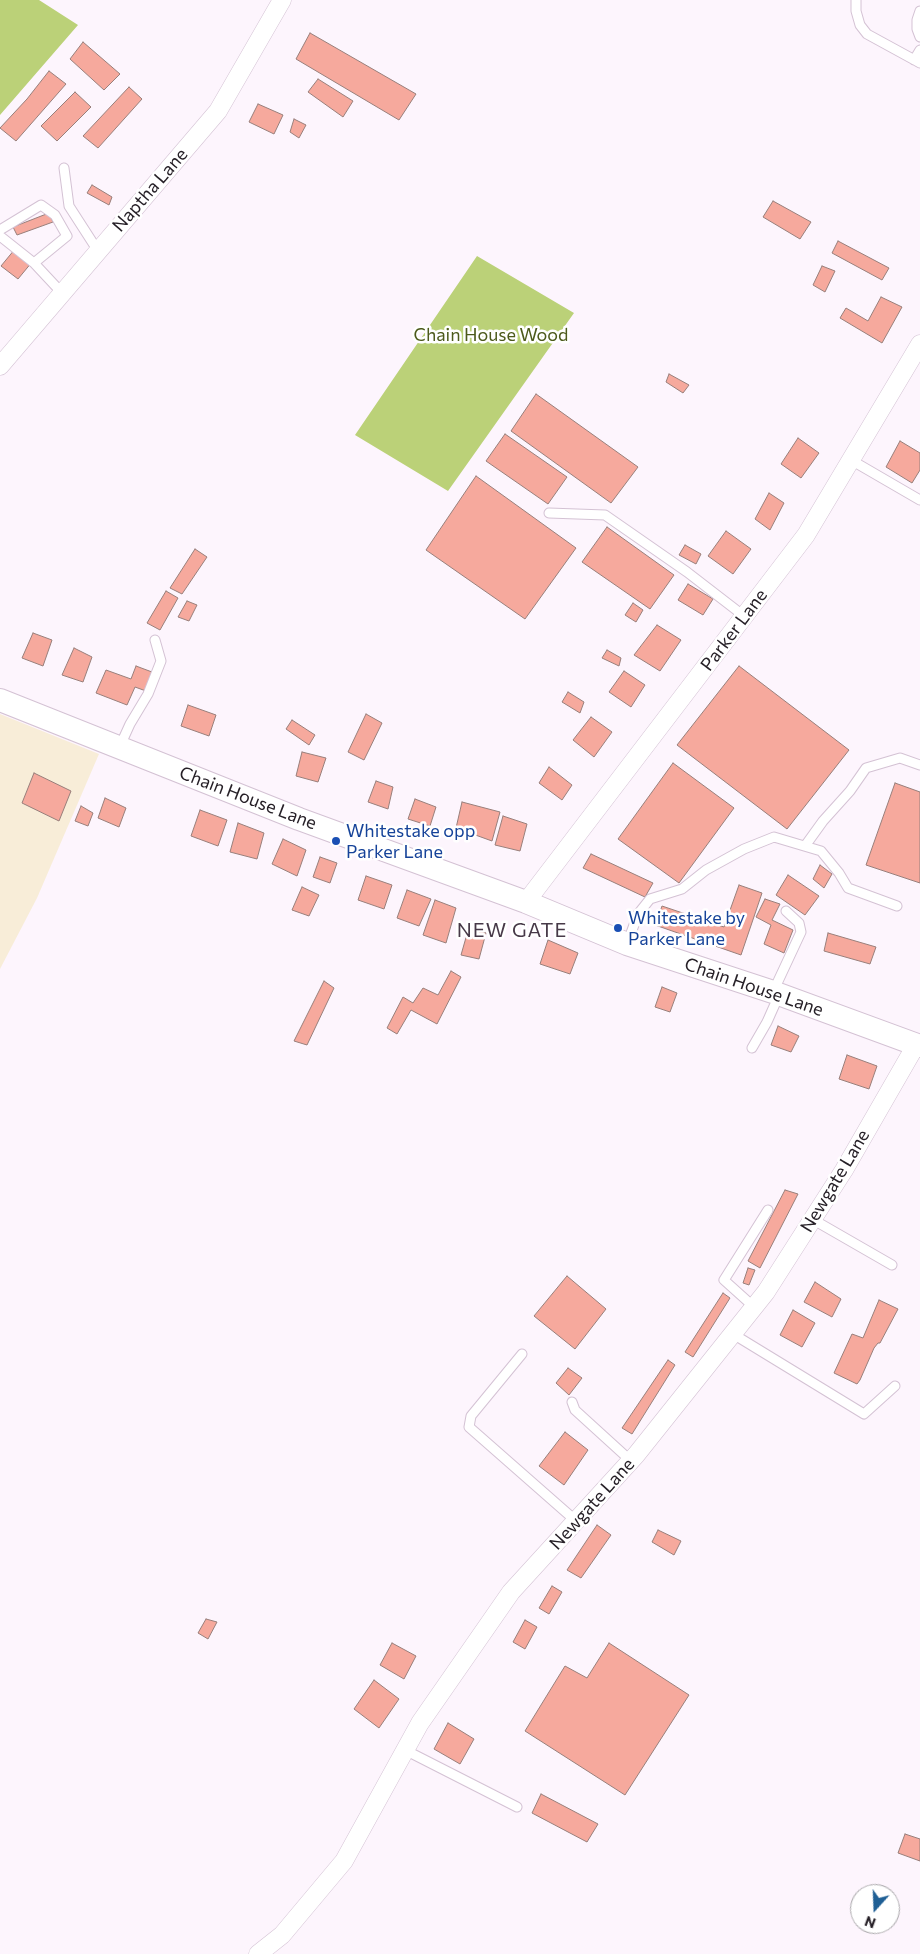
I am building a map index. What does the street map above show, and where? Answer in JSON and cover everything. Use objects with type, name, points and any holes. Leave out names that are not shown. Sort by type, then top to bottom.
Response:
[{"type":"street","name":"Naptha Lane","points":[[0,366],[218,111],[282,0]]},
{"type":"street","name":"Parker Lane","points":[[526,902],[806,535],[920,344]]},
{"type":"street","name":"Chain House Lane","points":[[0,700],[299,819],[526,902],[627,944],[776,993],[918,1046]]},
{"type":"street","name":"Newgate Lane","points":[[258,1954],[282,1935],[344,1861],[420,1723],[511,1592],[631,1461],[766,1292],[844,1170],[918,1046]]},
{"type":"lane","points":[[856,0],[856,11],[860,25],[867,34],[917,62],[920,50]]},
{"type":"lane","points":[[920,11],[917,20],[917,29],[920,37]]},
{"type":"lane","points":[[64,168],[69,206],[98,251]]},
{"type":"lane","points":[[0,230],[41,205],[55,215],[67,236],[34,263]]},
{"type":"lane","points":[[0,236],[34,263],[62,293]]},
{"type":"lane","points":[[851,460],[920,500]]},
{"type":"lane","points":[[550,513],[605,514],[687,572],[744,616]]},
{"type":"lane","points":[[119,748],[130,724],[148,694],[161,661],[155,640]]},
{"type":"lane","points":[[805,846],[850,791],[866,768],[900,758],[920,764]]},
{"type":"lane","points":[[627,944],[638,914],[650,898],[682,889],[706,870],[736,853],[774,838],[821,851],[839,872],[848,888],[897,906]]},
{"type":"lane","points":[[752,1048],[767,1022],[776,993],[801,932],[799,923],[786,911]]},
{"type":"lane","points":[[754,1307],[724,1280],[768,1210]]},
{"type":"lane","points":[[812,1220],[892,1264]]},
{"type":"lane","points":[[733,1334],[864,1414],[895,1386]]},
{"type":"lane","points":[[522,1354],[471,1416],[469,1427],[576,1521]]},
{"type":"lane","points":[[572,1402],[575,1410],[631,1461]]},
{"type":"lane","points":[[405,1750],[517,1807]]},
{"type":"shaded area","points":[[0,714],[99,754],[37,898],[0,969]]},
{"type":"green space","points":[[0,0],[39,0],[78,25],[0,115]]},
{"type":"green space","name":"Chain House Wood","points":[[477,256],[574,313],[448,491],[355,435]]},
{"type":"building","points":[[310,33],[416,94],[399,120],[296,59]]},
{"type":"building","points":[[83,42],[120,74],[104,90],[70,59]]},
{"type":"building","points":[[49,71],[66,84],[16,141],[0,128],[27,99]]},
{"type":"building","points":[[318,79],[353,101],[343,117],[308,92]]},
{"type":"building","points":[[129,87],[142,99],[98,148],[83,136]]},
{"type":"building","points":[[75,92],[91,107],[57,141],[41,126]]},
{"type":"building","points":[[258,104],[283,115],[274,134],[249,122]]},
{"type":"building","points":[[294,119],[306,125],[299,138],[290,132]]},
{"type":"building","points":[[92,185],[112,197],[109,205],[87,193]]},
{"type":"building","points":[[773,201],[811,222],[800,239],[763,217]]},
{"type":"building","points":[[49,213],[53,222],[17,235],[13,227]]},
{"type":"building","points":[[838,241],[889,268],[882,280],[832,253]]},
{"type":"building","points":[[15,249],[32,262],[18,279],[1,266]]},
{"type":"building","points":[[822,266],[835,271],[825,292],[813,285]]},
{"type":"building","points":[[881,297],[902,307],[882,343],[840,318],[846,308],[868,321]]},
{"type":"building","points":[[669,374],[689,385],[683,393],[666,382]]},
{"type":"building","points":[[536,394],[638,467],[611,503],[511,431]]},
{"type":"building","points":[[505,434],[567,477],[548,504],[486,461]]},
{"type":"building","points":[[798,438],[819,453],[801,478],[781,464]]},
{"type":"building","points":[[900,441],[920,453],[920,470],[912,483],[886,467]]},
{"type":"building","points":[[476,476],[576,548],[525,619],[426,550]]},
{"type":"building","points":[[769,493],[784,503],[770,530],[755,519]]},
{"type":"building","points":[[607,527],[674,575],[650,609],[582,562]]},
{"type":"building","points":[[726,531],[751,549],[733,574],[708,556]]},
{"type":"building","points":[[685,545],[701,554],[696,564],[679,555]]},
{"type":"building","points":[[195,549],[207,557],[182,594],[170,588]]},
{"type":"building","points":[[688,584],[713,599],[703,615],[678,600]]},
{"type":"building","points":[[166,591],[178,598],[160,630],[147,623]]},
{"type":"building","points":[[187,601],[197,605],[189,621],[178,617]]},
{"type":"building","points":[[633,603],[643,610],[636,622],[625,615]]},
{"type":"building","points":[[657,625],[681,640],[660,671],[634,655]]},
{"type":"building","points":[[33,633],[52,640],[43,666],[22,658]]},
{"type":"building","points":[[74,648],[92,657],[83,682],[62,675]]},
{"type":"building","points":[[607,650],[621,658],[619,666],[602,658]]},
{"type":"building","points":[[136,666],[152,672],[146,691],[135,687],[127,705],[96,693],[106,670],[131,679]]},
{"type":"building","points":[[739,666],[849,750],[787,829],[677,745]]},
{"type":"building","points":[[624,671],[645,685],[631,707],[609,692]]},
{"type":"building","points":[[568,692],[584,702],[580,713],[562,702]]},
{"type":"building","points":[[188,705],[216,715],[209,736],[181,726]]},
{"type":"building","points":[[366,714],[382,723],[364,760],[348,752]]},
{"type":"building","points":[[591,717],[612,732],[594,757],[573,740]]},
{"type":"building","points":[[292,720],[315,735],[309,745],[286,729]]},
{"type":"building","points":[[302,752],[326,758],[318,782],[296,776]]},
{"type":"building","points":[[673,763],[734,808],[679,883],[618,839]]},
{"type":"building","points":[[549,767],[572,785],[562,800],[539,783]]},
{"type":"building","points":[[34,773],[71,791],[59,821],[22,803]]},
{"type":"building","points":[[376,781],[393,787],[388,809],[368,802]]},
{"type":"building","points":[[895,783],[920,792],[920,883],[866,865]]},
{"type":"building","points":[[105,798],[126,808],[119,827],[98,818]]},
{"type":"building","points":[[415,799],[436,807],[430,826],[408,819]]},
{"type":"building","points":[[462,802],[500,812],[492,841],[456,828]]},
{"type":"building","points":[[81,806],[93,813],[88,826],[75,821]]},
{"type":"building","points":[[200,810],[227,820],[218,846],[191,836]]},
{"type":"building","points":[[503,816],[527,824],[520,851],[495,845]]},
{"type":"building","points":[[238,823],[264,833],[257,859],[230,852]]},
{"type":"building","points":[[283,839],[306,850],[297,876],[272,864]]},
{"type":"building","points":[[591,854],[653,883],[645,897],[583,868]]},
{"type":"building","points":[[320,857],[337,863],[330,883],[313,877]]},
{"type":"building","points":[[820,865],[832,874],[824,888],[813,879]]},
{"type":"building","points":[[788,875],[819,896],[805,915],[776,895]]},
{"type":"building","points":[[366,876],[392,885],[384,909],[358,900]]},
{"type":"building","points":[[739,885],[762,893],[741,955],[655,925],[662,906],[724,927]]},
{"type":"building","points":[[302,887],[319,895],[309,916],[292,910]]},
{"type":"building","points":[[407,890],[431,899],[419,926],[397,918]]},
{"type":"building","points":[[765,899],[780,904],[772,920],[793,930],[784,953],[764,944],[771,925],[756,917]]},
{"type":"building","points":[[435,900],[456,908],[446,943],[423,935]]},
{"type":"building","points":[[469,927],[486,933],[479,959],[461,955]]},
{"type":"building","points":[[828,933],[876,947],[870,964],[824,951]]},
{"type":"building","points":[[548,940],[578,953],[570,974],[540,964]]},
{"type":"building","points":[[451,971],[461,977],[437,1024],[411,1010],[397,1034],[387,1028],[403,997],[413,1003],[423,988],[438,995]]},
{"type":"building","points":[[324,981],[334,988],[307,1045],[294,1041]]},
{"type":"building","points":[[662,987],[677,993],[670,1012],[655,1007]]},
{"type":"building","points":[[778,1026],[799,1036],[791,1052],[771,1045]]},
{"type":"building","points":[[847,1055],[877,1066],[869,1089],[839,1079]]},
{"type":"building","points":[[785,1190],[798,1194],[760,1268],[748,1261]]},
{"type":"building","points":[[748,1268],[755,1270],[749,1285],[743,1283]]},
{"type":"building","points":[[567,1276],[606,1309],[575,1349],[534,1316]]},
{"type":"building","points":[[815,1282],[841,1299],[832,1317],[804,1302]]},
{"type":"building","points":[[723,1293],[730,1298],[693,1357],[685,1352]]},
{"type":"building","points":[[879,1300],[898,1309],[880,1343],[874,1348],[857,1384],[834,1373],[852,1334],[863,1338]]},
{"type":"building","points":[[793,1310],[815,1323],[802,1347],[780,1335]]},
{"type":"building","points":[[668,1360],[675,1365],[632,1434],[622,1428]]},
{"type":"building","points":[[568,1368],[582,1378],[569,1395],[556,1383]]},
{"type":"building","points":[[565,1432],[588,1450],[564,1485],[539,1466]]},
{"type":"building","points":[[597,1525],[611,1535],[581,1578],[567,1570]]},
{"type":"building","points":[[658,1530],[681,1541],[674,1555],[652,1542]]},
{"type":"building","points":[[552,1586],[562,1592],[549,1614],[539,1608]]},
{"type":"building","points":[[206,1619],[217,1622],[208,1639],[198,1633]]},
{"type":"building","points":[[525,1620],[537,1627],[525,1649],[513,1642]]},
{"type":"building","points":[[392,1643],[416,1656],[404,1679],[380,1665]]},
{"type":"building","points":[[609,1643],[689,1695],[625,1795],[525,1731],[565,1666],[587,1678]]},
{"type":"building","points":[[374,1680],[399,1699],[379,1728],[354,1709]]},
{"type":"building","points":[[448,1723],[474,1739],[460,1764],[434,1749]]},
{"type":"building","points":[[541,1794],[598,1824],[587,1842],[532,1813]]},
{"type":"building","points":[[905,1834],[920,1839],[920,1861],[898,1853]]},
{"type":"place","name":"Whitestake opp Parker Lane","points":[[336,841]]},
{"type":"place","name":"Whitestake by Parker Lane","points":[[618,928]]},
{"type":"district","name":"NEW GATE","points":[[512,930]]}]
